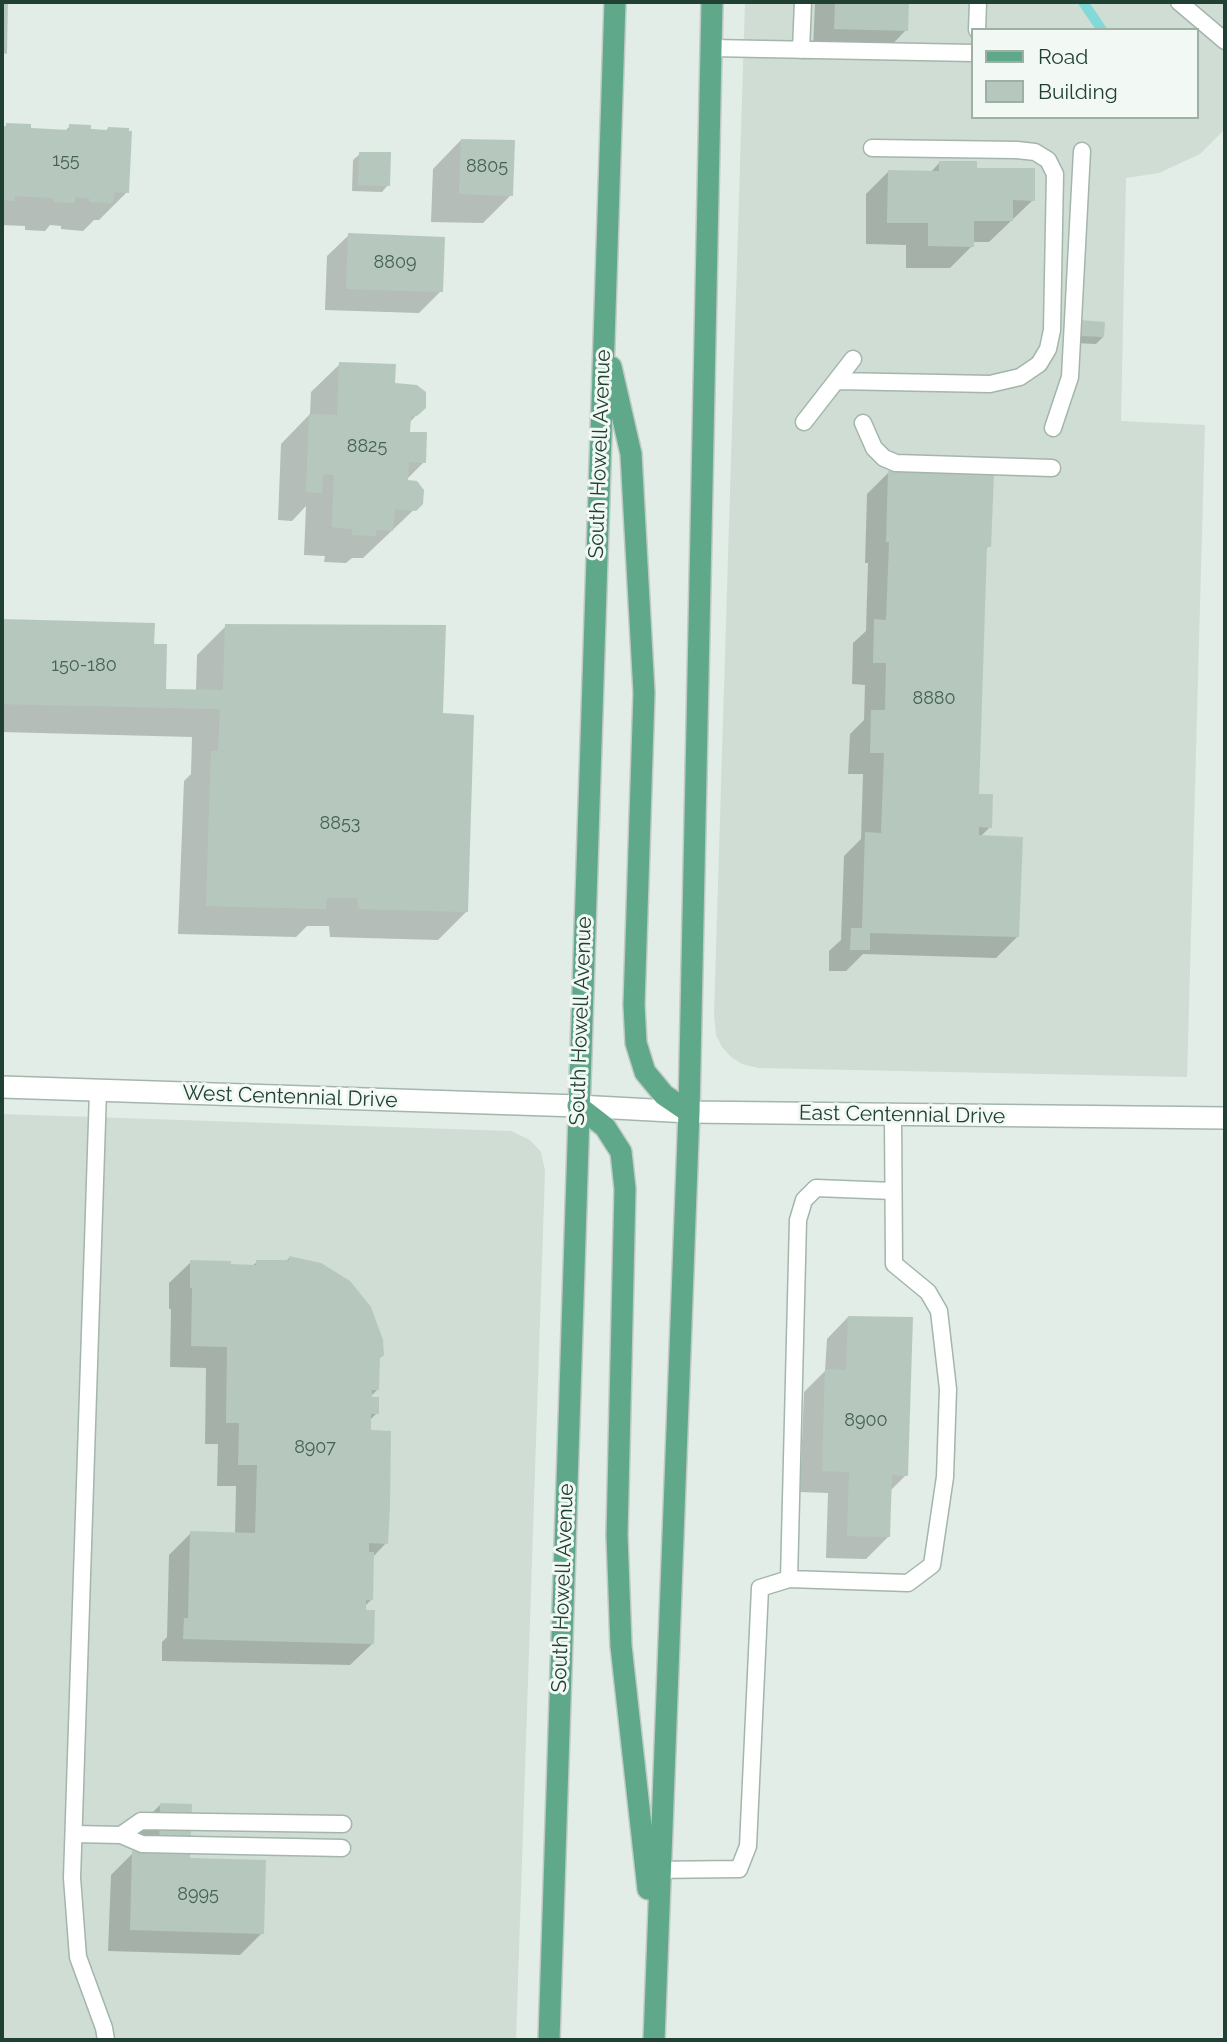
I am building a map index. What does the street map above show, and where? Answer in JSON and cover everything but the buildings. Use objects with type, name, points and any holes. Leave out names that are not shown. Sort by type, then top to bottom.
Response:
[{"type":"main road","name":"South Howell Avenue","points":[[549,2040],[615,2]]},
{"type":"main road","points":[[654,2040],[656,1965],[653,1870],[689,1112],[712,2]]},
{"type":"main road","points":[[604,337],[631,454],[644,693],[634,1005],[636,1043],[645,1072],[664,1096],[689,1112]]},
{"type":"main road","points":[[578,1106],[605,1127],[621,1152],[625,1189],[617,1535],[621,1646],[653,1870]]},
{"type":"street","name":"West Centennial Drive","points":[[2,1087],[578,1106]]},
{"type":"street","name":"East Centennial Drive","points":[[578,1106],[689,1112],[1225,1118]]},
{"type":"lane","points":[[801,50],[803,2]]},
{"type":"lane","points":[[977,28],[978,2]]},
{"type":"lane","points":[[1179,2],[1225,41]]},
{"type":"lane","points":[[711,48],[972,53]]},
{"type":"lane","points":[[836,381],[990,384],[1020,377],[1039,364],[1048,349],[1052,330],[1055,174],[1048,160],[1035,152],[1017,150],[872,148]]},
{"type":"lane","points":[[1053,428],[1070,377],[1082,151]]},
{"type":"lane","points":[[804,422],[853,359]]},
{"type":"lane","points":[[863,423],[874,447],[884,458],[897,463],[1052,468]]},
{"type":"lane","points":[[98,1091],[72,1878],[78,1957],[106,2040]]},
{"type":"lane","points":[[653,1870],[739,1869],[748,1846],[760,1588],[789,1579],[908,1583],[932,1565],[945,1477],[948,1389],[939,1311],[928,1292],[894,1264],[893,1115]]},
{"type":"lane","points":[[789,1579],[798,1220],[804,1200],[816,1188],[893,1191]]},
{"type":"lane","points":[[121,1835],[141,1821],[344,1824]]},
{"type":"lane","points":[[74,1834],[121,1835],[142,1844],[342,1848]]},
{"type":"shaded area","points":[[745,2],[1225,2],[1225,129],[1200,154],[1159,173],[1126,178],[1121,421],[1205,425],[1187,1077],[758,1068],[742,1064],[731,1057],[716,1035],[714,1015]]},
{"type":"shaded area","points":[[2,1114],[511,1131],[530,1140],[541,1152],[545,1171],[516,2040],[2,2040]]},
{"type":"waterway","points":[[1083,2],[1101,28]]}]
